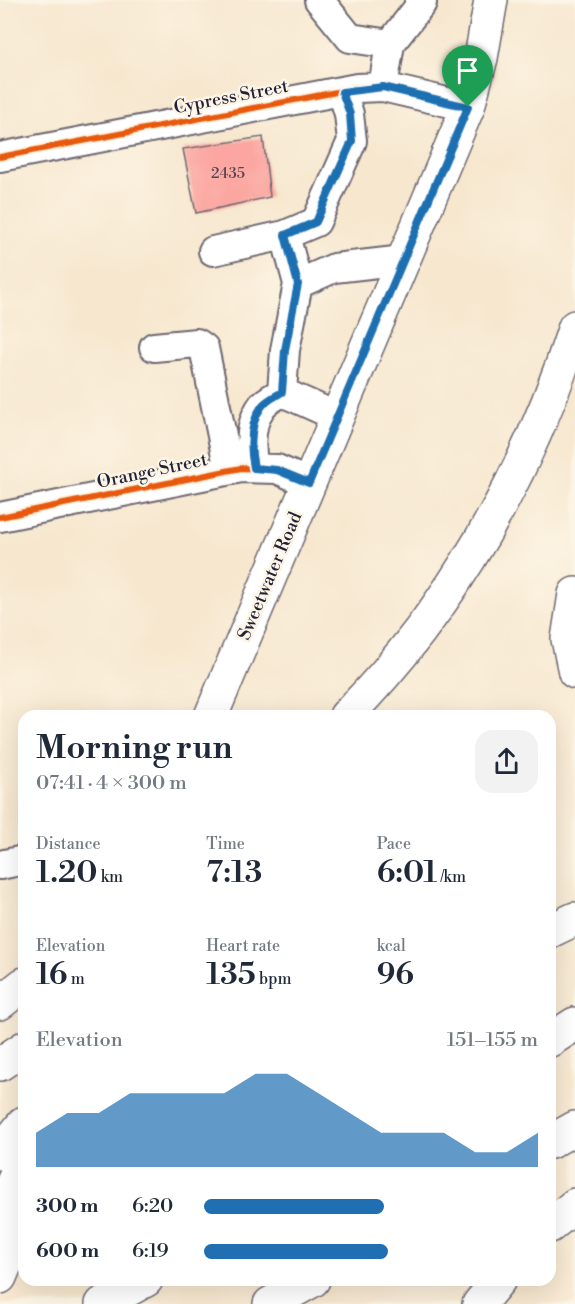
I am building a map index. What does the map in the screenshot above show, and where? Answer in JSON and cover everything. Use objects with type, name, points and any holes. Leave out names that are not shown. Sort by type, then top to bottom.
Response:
[{"type":"main road","name":"Sweetwater Road","points":[[214,710],[468,107],[481,58],[491,0]]},
{"type":"main road","points":[[352,710],[376,686],[419,632],[501,507],[530,449],[559,376],[575,327]]},
{"type":"main road","points":[[575,594],[568,639],[575,672]]},
{"type":"main road","points":[[556,928],[575,919]]},
{"type":"main road","points":[[556,944],[575,949]]},
{"type":"main road","points":[[0,1003],[18,989]]},
{"type":"main road","points":[[556,1036],[575,1024]]},
{"type":"main road","points":[[0,1064],[18,1051]]},
{"type":"main road","points":[[556,1139],[575,1128]]},
{"type":"main road","points":[[0,1153],[18,1130]]},
{"type":"main road","points":[[0,1277],[8,1258],[10,1202],[18,1176]]},
{"type":"main road","points":[[556,1221],[575,1205]]},
{"type":"main road","points":[[102,1304],[135,1286]]},
{"type":"main road","points":[[270,1304],[302,1286]]},
{"type":"main road","points":[[479,1304],[494,1286]]},
{"type":"street","points":[[319,0],[350,38],[390,45]]},
{"type":"street","points":[[383,87],[390,45],[422,3],[419,0]]},
{"type":"street","name":"Cypress Street","points":[[0,157],[342,92],[383,87],[468,107]]},
{"type":"street","points":[[213,251],[285,235],[316,222],[352,141],[350,114],[342,92]]},
{"type":"street","points":[[282,392],[285,350],[298,284],[285,235]]},
{"type":"street","points":[[298,284],[334,268],[404,260]]},
{"type":"street","points":[[154,347],[197,343],[204,348],[242,469]]},
{"type":"street","points":[[282,392],[338,417]]},
{"type":"street","points":[[242,469],[250,448],[254,426],[263,405],[282,392]]},
{"type":"street","name":"Orange Street","points":[[0,517],[242,469],[277,470],[309,483]]},
{"type":"street","points":[[0,865],[18,861]]},
{"type":"building","points":[[263,137],[270,197],[196,213],[183,149]]},
{"type":"cycle path","points":[[0,157],[357,88],[383,87],[468,107]]},
{"type":"cycle path","points":[[0,517],[241,468],[277,469],[309,483]]},
{"type":"route","points":[[383,87],[468,107],[309,483],[277,470],[254,468],[250,448],[254,426],[263,405],[282,392],[285,350],[298,284],[285,235],[316,222],[352,141],[350,114],[342,92],[357,88],[383,87]]}]
